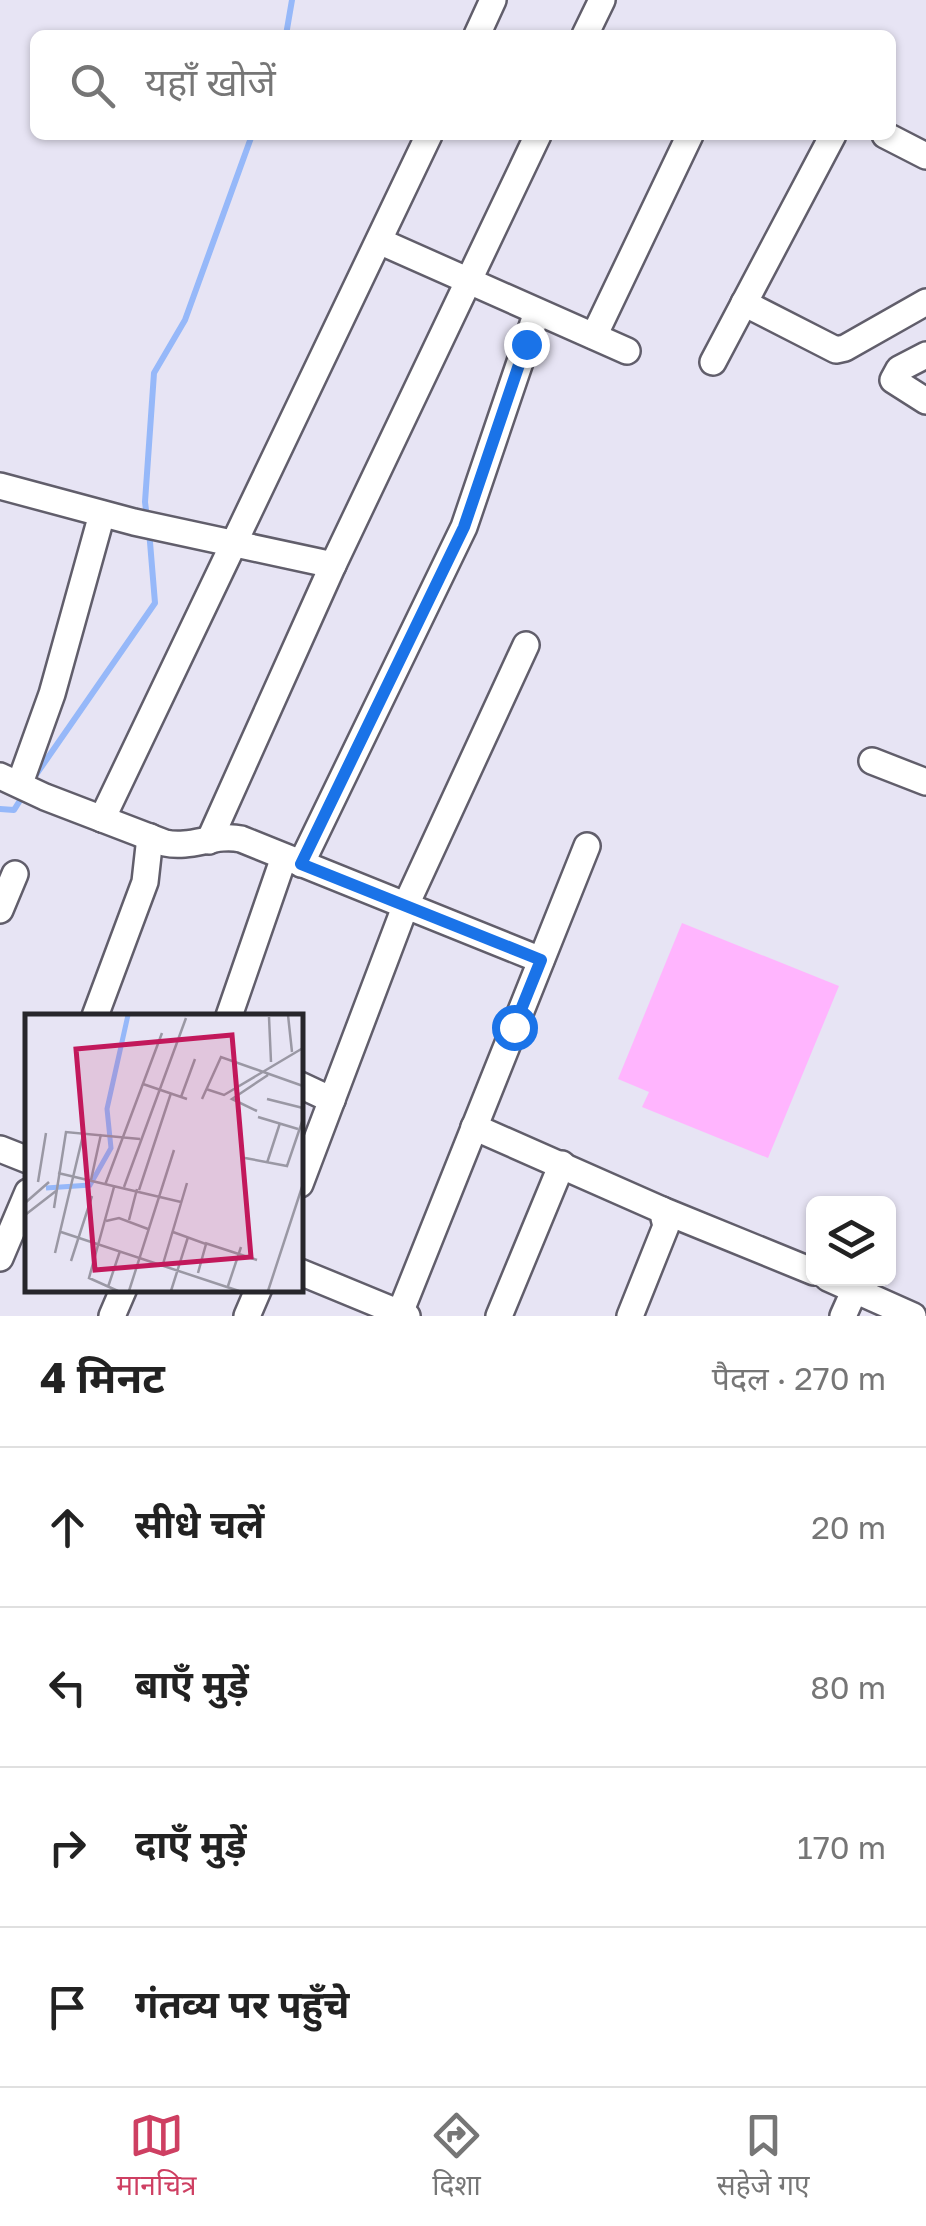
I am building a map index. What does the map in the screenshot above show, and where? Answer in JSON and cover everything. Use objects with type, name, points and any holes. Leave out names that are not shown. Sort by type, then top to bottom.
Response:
[{"type":"street","points":[[479,30],[494,0]]},
{"type":"street","points":[[588,30],[602,0]]},
{"type":"street","points":[[102,818],[427,140]]},
{"type":"street","points":[[209,842],[330,570],[536,140]]},
{"type":"street","points":[[594,336],[688,140]]},
{"type":"street","points":[[713,362],[829,140]]},
{"type":"street","points":[[895,140],[926,156]]},
{"type":"street","points":[[379,241],[627,350]]},
{"type":"street","points":[[744,303],[836,350],[926,302]]},
{"type":"street","points":[[230,1014],[292,861],[467,517],[538,312]]},
{"type":"street","points":[[926,355],[899,369],[894,380],[926,401]]},
{"type":"street","points":[[0,488],[169,530],[227,559],[330,570]]},
{"type":"street","points":[[102,514],[52,694],[22,785],[178,846],[234,837],[541,960]]},
{"type":"street","points":[[302,1179],[405,907],[526,646]]},
{"type":"street","points":[[872,762],[926,782]]},
{"type":"street","points":[[96,1014],[146,882],[150,836]]},
{"type":"street","points":[[302,1273],[389,1312],[474,1127],[586,846]]},
{"type":"street","points":[[0,910],[15,874]]},
{"type":"street","points":[[302,1086],[332,1100]]},
{"type":"street","points":[[474,1127],[806,1269]]},
{"type":"street","points":[[0,1148],[25,1159]]},
{"type":"street","points":[[499,1316],[562,1164]]},
{"type":"street","points":[[0,1258],[25,1199]]},
{"type":"street","points":[[630,1316],[666,1226],[662,1210]]},
{"type":"street","points":[[843,1316],[856,1286]]},
{"type":"street","points":[[860,1286],[913,1316]]},
{"type":"street","points":[[112,1316],[123,1291]]},
{"type":"street","points":[[248,1316],[258,1291]]},
{"type":"building","points":[[682,923],[839,986],[768,1158],[642,1107],[649,1092],[618,1079]]},
{"type":"waterway","points":[[287,30],[292,0]]},
{"type":"waterway","points":[[147,518],[154,373],[185,320],[250,140]]},
{"type":"waterway","points":[[33,779],[155,603],[149,530]]},
{"type":"waterway","points":[[0,809],[14,810],[24,794]]},
{"type":"route","points":[[514,1027],[541,960],[301,864],[464,527],[526,344]]}]
